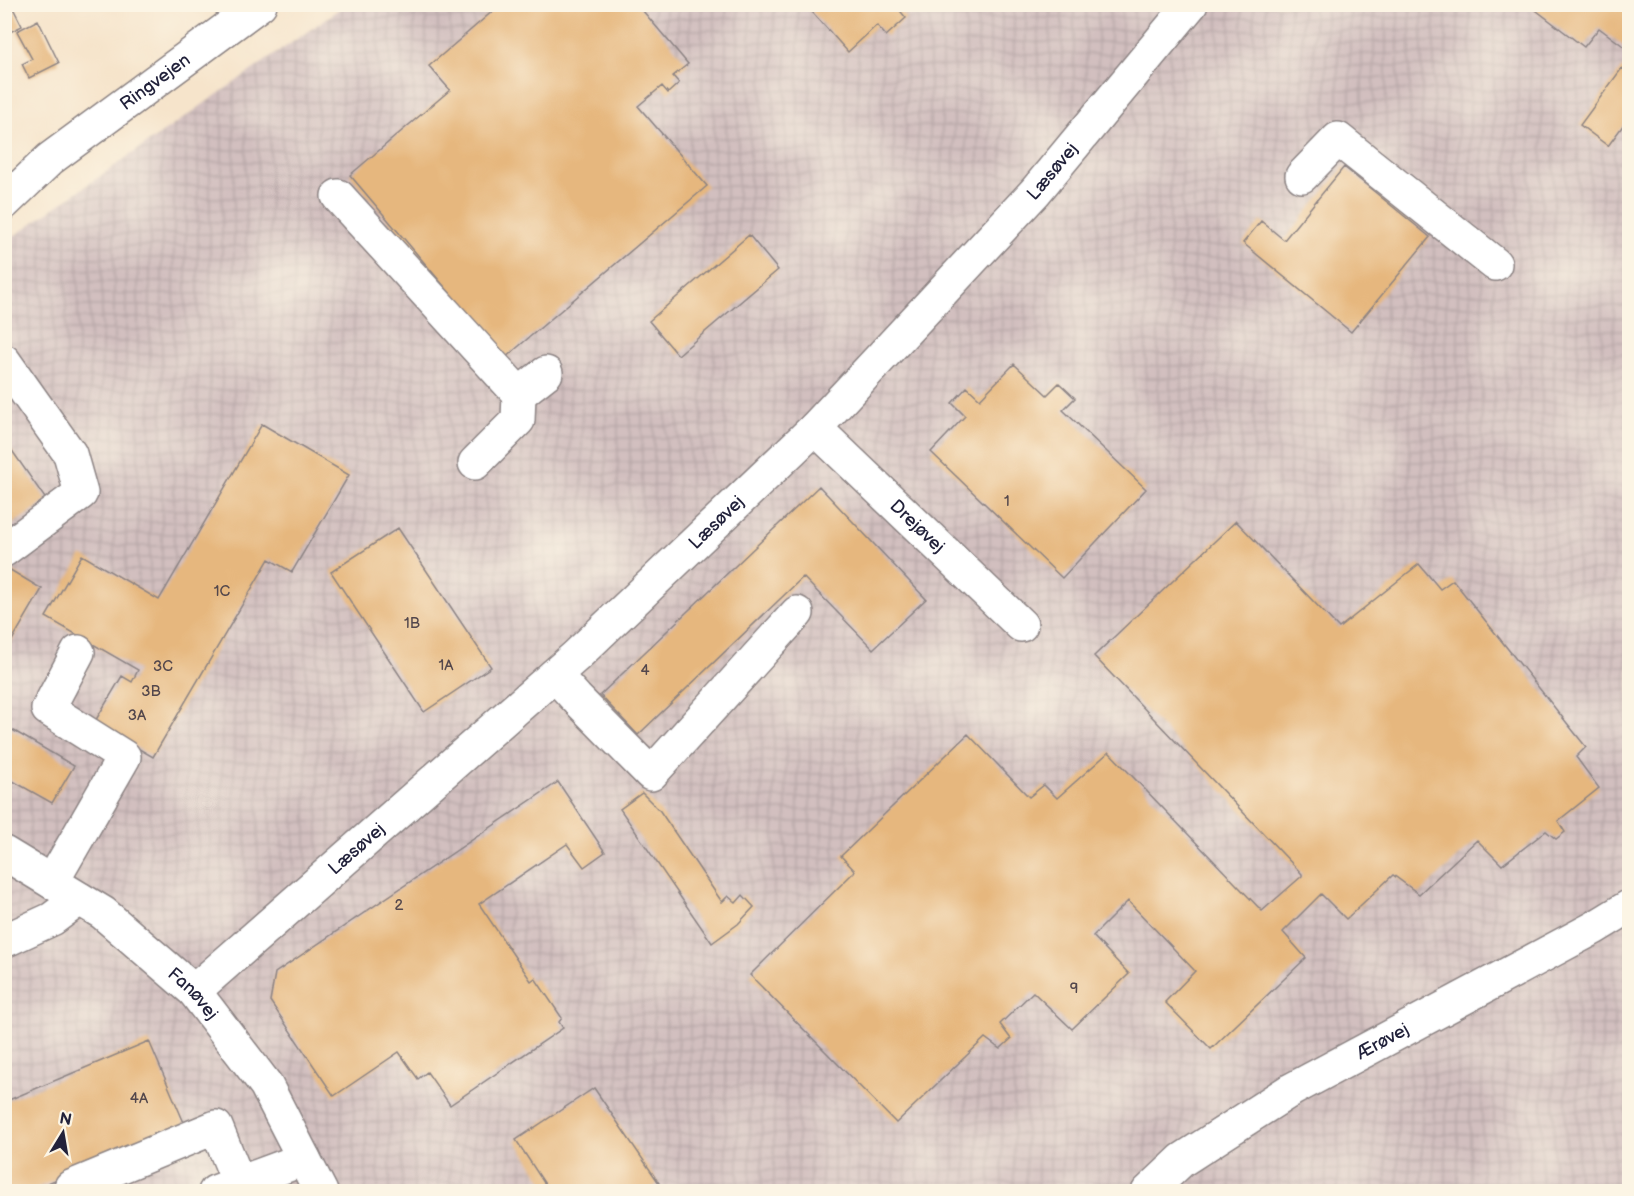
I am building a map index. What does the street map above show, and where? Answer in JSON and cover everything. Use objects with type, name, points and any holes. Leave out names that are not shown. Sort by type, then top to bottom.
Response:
[{"type":"street","name":"Ringvejen","points":[[4,203],[50,159],[260,4]]},
{"type":"street","name":"Læsøvej","points":[[194,991],[576,656],[815,428],[1035,192],[1191,4]]},
{"type":"street","points":[[1302,176],[1338,139],[1496,264]]},
{"type":"street","name":"Ringvejen","points":[[4,181],[50,159]]},
{"type":"street","points":[[338,196],[519,394],[518,420],[475,463]]},
{"type":"street","points":[[4,361],[70,454],[81,494],[4,550]]},
{"type":"street","points":[[519,394],[546,373]]},
{"type":"street","name":"Drejøvej","points":[[815,428],[1021,626]]},
{"type":"street","points":[[555,675],[651,774],[797,613]]},
{"type":"street","points":[[4,941],[52,919],[124,757],[48,709],[78,652]]},
{"type":"street","name":"Fanøvej","points":[[4,853],[103,913],[194,991],[266,1085],[321,1191]]},
{"type":"street","name":"Ærøvej","points":[[1148,1191],[1182,1160],[1291,1090],[1594,928],[1629,906]]},
{"type":"street","points":[[72,1191],[71,1187],[216,1127],[227,1187],[304,1159]]},
{"type":"shaded area","points":[[344,5],[1629,5],[1629,1191],[5,1191],[4,243]]},
{"type":"building","points":[[4,4],[11,4],[22,26],[4,35]]},
{"type":"building","points":[[501,4],[637,4],[688,64],[673,76],[679,83],[668,93],[662,86],[638,106],[707,186],[505,358],[350,175],[450,90],[429,66]]},
{"type":"building","points":[[805,4],[899,4],[897,7],[906,18],[886,36],[877,25],[848,52]]},
{"type":"building","points":[[1528,4],[1630,4],[1630,51],[1599,28],[1584,47]]},
{"type":"building","points":[[38,20],[59,63],[29,78],[22,64],[32,59],[17,31]]},
{"type":"building","points":[[1622,68],[1630,74],[1630,116],[1608,146],[1580,125]]},
{"type":"building","points":[[1344,167],[1430,237],[1351,332],[1243,243],[1261,221],[1284,240]]},
{"type":"building","points":[[749,235],[778,270],[678,355],[649,321]]},
{"type":"building","points":[[1014,364],[1047,395],[1059,383],[1075,398],[1063,410],[1146,489],[1062,578],[931,452],[965,416],[952,403],[967,387],[980,399]]},
{"type":"building","points":[[262,424],[349,475],[292,572],[269,559],[153,757],[94,723],[122,676],[132,682],[138,670],[46,617],[82,555],[159,600]]},
{"type":"building","points":[[4,439],[47,501],[4,530]]},
{"type":"building","points":[[819,486],[926,599],[873,649],[803,577],[638,735],[600,695]]},
{"type":"building","points":[[1236,521],[1339,628],[1419,564],[1440,589],[1453,580],[1586,747],[1576,757],[1599,788],[1558,821],[1565,832],[1556,839],[1546,831],[1502,865],[1477,840],[1419,894],[1393,875],[1346,919],[1321,894],[1283,932],[1306,958],[1211,1049],[1165,1002],[1195,971],[1128,901],[1093,936],[1129,974],[1072,1029],[1033,992],[1000,1024],[1011,1039],[1000,1049],[985,1038],[896,1123],[750,975],[855,871],[841,856],[968,734],[1029,797],[1044,785],[1057,798],[1109,752],[1262,911],[1302,876],[1094,656]]},
{"type":"building","points":[[398,528],[491,667],[424,712],[331,572]]},
{"type":"building","points":[[7,568],[42,589],[4,654],[4,572]]},
{"type":"building","points":[[4,725],[74,766],[52,803],[4,776]]},
{"type":"building","points":[[558,782],[605,852],[584,867],[567,844],[479,904],[531,981],[535,978],[562,1018],[559,1022],[563,1028],[450,1105],[427,1072],[418,1079],[399,1052],[334,1096],[270,1001],[275,973]]},
{"type":"building","points":[[642,793],[660,811],[722,902],[728,896],[736,903],[743,895],[754,907],[738,924],[712,943],[620,809]]},
{"type":"building","points":[[149,1041],[185,1125],[34,1189],[35,1192],[4,1192],[4,1102]]},
{"type":"building","points":[[594,1088],[659,1183],[647,1192],[550,1192],[516,1140]]}]
